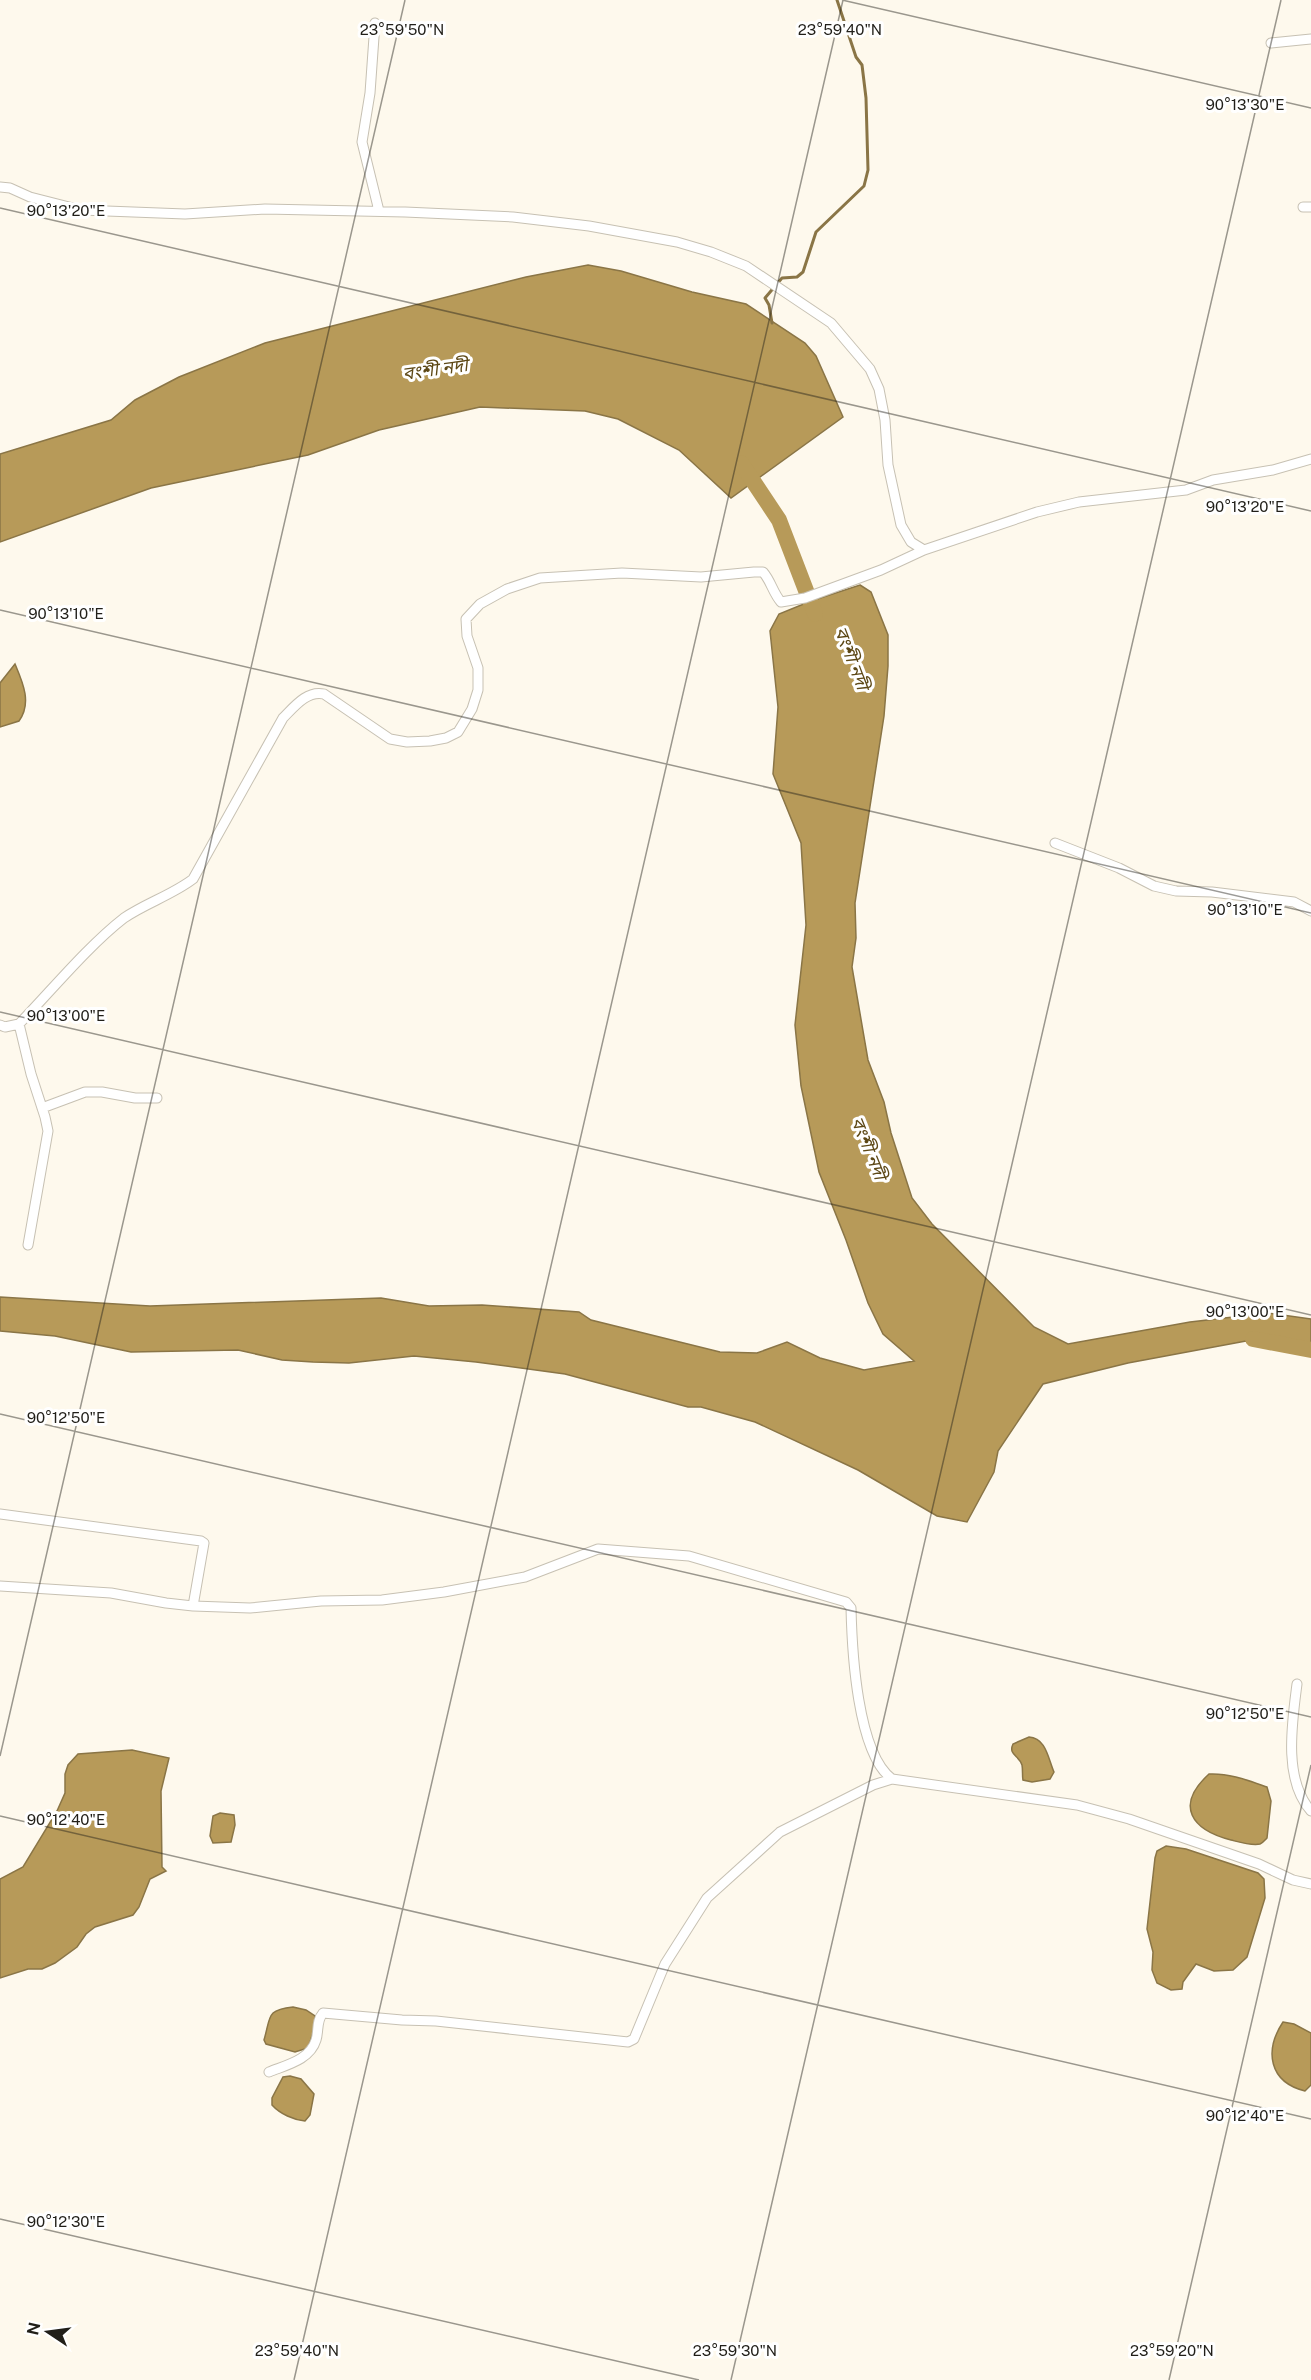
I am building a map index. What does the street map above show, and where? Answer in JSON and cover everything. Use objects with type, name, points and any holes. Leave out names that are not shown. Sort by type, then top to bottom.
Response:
[{"type":"street","points":[[375,23],[370,93],[362,142],[380,211]]},
{"type":"street","points":[[1271,43],[1311,39]]},
{"type":"street","points":[[0,187],[81,210],[185,214],[265,209],[380,211],[513,218],[589,226],[677,242],[711,252],[746,266],[841,332],[870,369],[879,390],[885,420],[888,465],[901,525],[910,542],[924,550]]},
{"type":"street","points":[[0,1025],[6,1027],[19,1024],[82,958],[125,918],[160,896],[176,891],[193,879],[283,718],[301,700],[314,694],[324,694],[390,739],[407,742],[442,739],[458,732],[472,709],[478,690],[478,668],[467,636],[466,619],[480,603],[507,589],[540,578],[622,573],[701,577],[763,572],[781,602],[815,595],[881,570],[924,550],[1014,519],[1079,502],[1186,490],[1213,480],[1273,470],[1311,459]]},
{"type":"street","points":[[1055,843],[1119,868],[1154,886],[1176,891],[1212,892],[1294,902],[1311,911]]},
{"type":"street","points":[[19,1024],[48,1131],[28,1245]]},
{"type":"street","points":[[42,1108],[85,1092],[102,1092],[135,1098],[157,1098]]},
{"type":"street","points":[[0,1514],[201,1540],[204,1543],[193,1606]]},
{"type":"street","points":[[0,1586],[111,1593],[137,1599],[193,1606],[261,1607],[321,1601],[382,1600],[444,1592],[525,1577],[598,1549],[689,1556],[846,1602],[851,1608],[862,1723],[877,1760],[886,1775],[892,1779]]},
{"type":"street","points":[[1297,1684],[1291,1756],[1299,1795],[1311,1811]]},
{"type":"street","points":[[269,2072],[307,2055],[316,2041],[320,2017],[323,2013],[330,2012],[448,2022],[628,2042],[634,2039],[665,1964],[707,1898],[780,1832],[873,1785],[892,1779],[1077,1805],[1128,1819],[1259,1864],[1293,1880],[1311,1884]]},
{"type":"water","points":[[588,265],[621,271],[692,292],[746,304],[805,343],[816,356],[843,417],[731,498],[679,450],[618,419],[585,411],[480,407],[379,430],[308,455],[151,488],[0,542],[0,454],[111,420],[135,400],[179,377],[265,343],[526,277]]},
{"type":"water","points":[[860,585],[871,592],[888,635],[888,666],[884,716],[855,903],[856,938],[852,967],[868,1060],[884,1102],[891,1133],[912,1198],[932,1224],[1034,1327],[1068,1344],[1190,1322],[1268,1313],[1311,1319],[1311,1347],[1302,1344],[1246,1341],[1128,1363],[1043,1384],[998,1451],[994,1472],[967,1522],[937,1516],[858,1470],[755,1422],[701,1407],[688,1407],[565,1374],[414,1356],[349,1363],[282,1360],[238,1350],[131,1352],[55,1336],[0,1331],[0,1297],[150,1306],[381,1298],[429,1306],[482,1305],[579,1312],[591,1320],[720,1352],[757,1353],[787,1342],[820,1358],[864,1370],[914,1361],[883,1334],[868,1303],[819,1172],[801,1086],[795,1025],[806,925],[801,843],[773,774],[778,707],[770,631],[779,614]]},
{"type":"water","points":[[15,664],[25,693],[25,707],[19,721],[0,727],[0,683]]},
{"type":"water","points":[[1029,1737],[1039,1741],[1046,1750],[1054,1772],[1050,1779],[1032,1782],[1023,1780],[1022,1765],[1012,1748],[1013,1744]]},
{"type":"water","points":[[132,1750],[169,1758],[161,1791],[162,1867],[166,1871],[150,1879],[139,1907],[133,1915],[95,1927],[86,1934],[77,1947],[55,1963],[42,1969],[28,1969],[0,1978],[0,1879],[23,1867],[57,1811],[65,1793],[65,1774],[68,1765],[78,1754]]},
{"type":"water","points":[[1209,1774],[1231,1776],[1267,1787],[1271,1801],[1267,1838],[1262,1843],[1246,1843],[1217,1836],[1198,1823],[1192,1815],[1190,1806],[1192,1796]]},
{"type":"water","points":[[220,1813],[234,1815],[235,1825],[231,1842],[213,1843],[210,1836],[213,1816]]},
{"type":"water","points":[[1166,1846],[1186,1849],[1258,1873],[1264,1879],[1265,1898],[1247,1957],[1233,1970],[1214,1971],[1196,1964],[1183,1982],[1182,1989],[1171,1990],[1157,1983],[1152,1970],[1153,1952],[1147,1929],[1155,1858],[1157,1851]]},
{"type":"water","points":[[293,2007],[306,2010],[315,2016],[316,2024],[308,2048],[295,2052],[266,2044],[264,2040],[271,2016],[278,2010]]},
{"type":"water","points":[[1283,2022],[1294,2024],[1311,2033],[1311,2085],[1305,2091],[1293,2087],[1284,2080],[1277,2073],[1273,2064],[1273,2044]]},
{"type":"water","points":[[283,2077],[301,2079],[314,2094],[310,2115],[305,2121],[287,2116],[272,2105],[272,2098]]},
{"type":"waterway","points":[[772,323],[769,305],[765,298],[782,278],[797,277],[803,272],[816,232],[864,186],[868,170],[866,98],[862,65],[856,57],[837,0]]},
{"type":"waterway","name":"বংশী নদী","points":[[741,463],[779,520],[815,614]]},
{"type":"waterway","name":"বংশী নদী","points":[[1253,1339],[1311,1350]]}]
